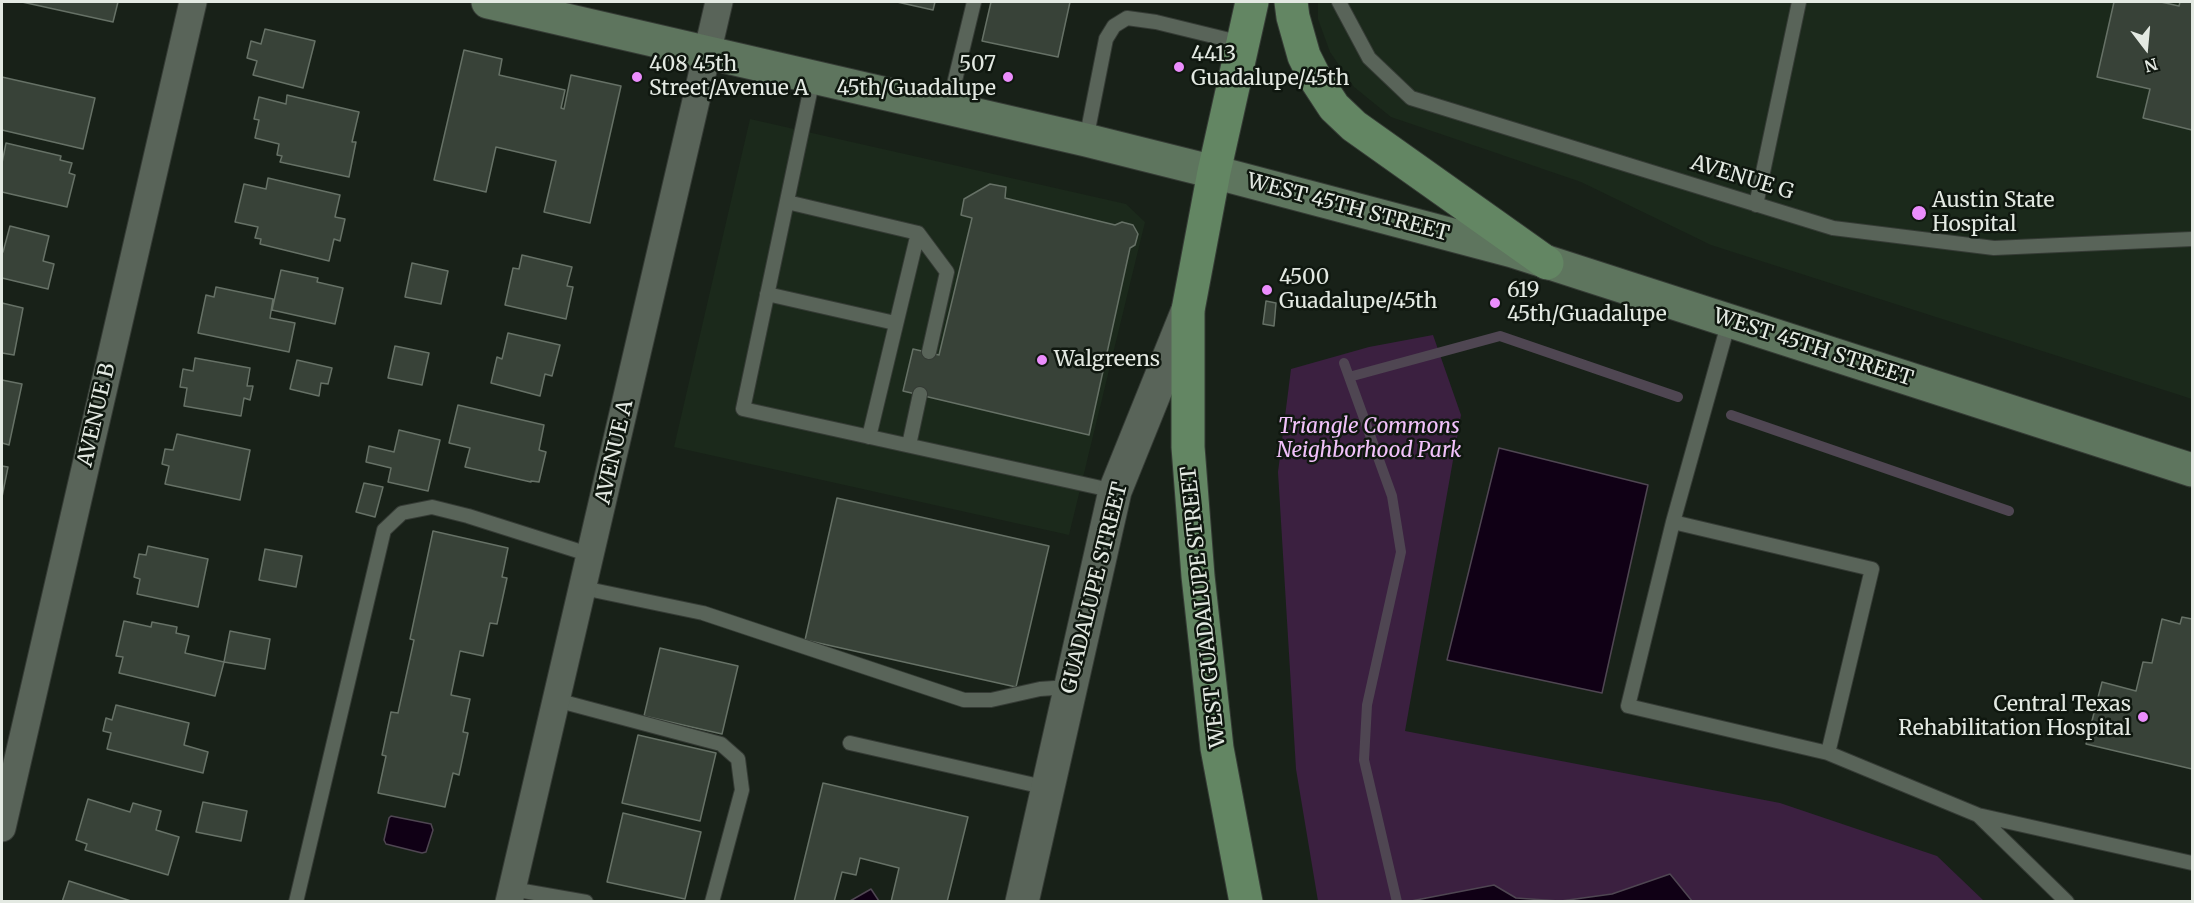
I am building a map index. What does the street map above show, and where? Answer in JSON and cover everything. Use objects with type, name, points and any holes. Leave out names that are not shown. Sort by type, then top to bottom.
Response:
[{"type":"main road","name":"WEST 45TH STREET","points":[[488,2],[1214,172],[1513,251],[2193,470]]},
{"type":"main road","name":"GUADALUPE STREET","points":[[1188,310],[1214,172],[1252,2]]},
{"type":"main road","points":[[1291,2],[1304,56],[1334,107],[1354,126],[1547,263]]},
{"type":"main road","name":"WEST GUADALUPE STREET","points":[[1188,310],[1188,447],[1198,576],[1217,748],[1246,902]]},
{"type":"street","name":"AVENUE B","points":[[2,828],[193,2]]},
{"type":"street","name":"AVENUE A","points":[[510,895],[719,2]]},
{"type":"street","name":"GUADALUPE STREET","points":[[1022,902],[1115,491],[1188,310]]},
{"type":"lane","points":[[948,109],[974,2]]},
{"type":"lane","name":"AVENUE G","points":[[1339,2],[1369,58],[1411,98],[1833,228],[1994,248],[2193,239]]},
{"type":"lane","points":[[1756,205],[1799,2]]},
{"type":"lane","points":[[1086,141],[1106,39],[1114,26],[1127,18],[1156,22],[1242,43]]},
{"type":"lane","points":[[813,78],[742,409],[1115,491]]},
{"type":"lane","points":[[787,202],[918,233],[947,272],[929,352]]},
{"type":"lane","points":[[869,437],[918,233]]},
{"type":"lane","points":[[767,294],[896,323]]},
{"type":"lane","points":[[1729,321],[1673,522],[1628,706],[1828,753],[1978,815],[2193,864]]},
{"type":"lane","points":[[909,445],[920,394]]},
{"type":"lane","points":[[296,902],[384,530],[402,513],[432,507],[591,555]]},
{"type":"lane","points":[[1673,522],[1872,569],[1828,753]]},
{"type":"lane","points":[[583,588],[703,613],[964,700],[991,700],[1040,689],[1071,687]]},
{"type":"lane","points":[[556,700],[721,744],[738,759],[742,790],[712,902]]},
{"type":"lane","points":[[850,743],[1047,788]]},
{"type":"lane","points":[[1978,815],[2067,902]]},
{"type":"lane","points":[[510,895],[586,902]]},
{"type":"shaded area","name":"Austin State Hospital","points":[[1318,2],[2192,2],[2192,399],[1711,245],[1581,182],[1391,117],[1354,87],[1330,52],[1318,19]]},
{"type":"shaded area","points":[[750,119],[1126,204],[1145,222],[1069,535],[674,447]]},
{"type":"shaded area","points":[[1499,448],[1648,485],[1602,693],[1447,660]]},
{"type":"shaded area","points":[[391,816],[431,824],[433,830],[426,852],[386,844],[384,840]]},
{"type":"shaded area","points":[[1670,874],[1692,901],[1561,901],[1612,894]]},
{"type":"shaded area","points":[[1494,885],[1516,898],[1559,901],[1411,901]]},
{"type":"shaded area","points":[[871,889],[879,901],[850,901]]},
{"type":"green space","name":"Triangle Commons Neighborhood Park","points":[[1433,335],[1461,415],[1405,731],[1780,803],[1937,856],[1984,901],[1318,901],[1296,769],[1278,472],[1291,369],[1369,347]]},
{"type":"building","points":[[22,2],[118,2],[113,22]]},
{"type":"building","points":[[897,2],[935,2],[933,10]]},
{"type":"building","points":[[991,2],[1070,2],[1058,57],[982,41]]},
{"type":"building","points":[[2114,2],[2161,2],[2179,6],[2180,2],[2192,2],[2192,130],[2143,118],[2150,89],[2097,77]]},
{"type":"building","points":[[265,29],[315,41],[303,88],[253,75],[257,61],[247,58],[251,41],[261,44]]},
{"type":"building","points":[[464,50],[502,59],[499,75],[565,90],[561,108],[564,109],[571,75],[621,86],[590,223],[544,212],[556,161],[496,147],[486,192],[434,180]]},
{"type":"building","points":[[2,77],[95,98],[83,149],[2,130]]},
{"type":"building","points":[[287,95],[359,112],[352,142],[356,142],[349,177],[280,162],[282,156],[277,155],[279,144],[255,138],[259,120],[254,119],[259,97],[286,104]]},
{"type":"building","points":[[6,143],[61,156],[60,160],[72,163],[69,173],[75,175],[67,207],[2,192],[2,163]]},
{"type":"building","points":[[268,178],[340,195],[335,217],[345,219],[340,241],[334,239],[329,261],[260,244],[261,239],[255,238],[258,227],[235,222],[244,184],[266,189]]},
{"type":"building","name":"Walgreens","points":[[990,184],[1006,187],[1005,198],[1115,225],[1122,222],[1133,225],[1138,234],[1135,245],[1130,248],[1089,435],[903,391],[913,349],[939,355],[972,218],[961,215],[964,199]]},
{"type":"building","points":[[10,226],[49,236],[43,261],[54,264],[48,289],[2,278],[2,251]]},
{"type":"building","points":[[522,255],[572,267],[567,286],[573,287],[566,319],[505,305],[513,268],[519,269]]},
{"type":"building","points":[[412,263],[448,271],[441,304],[405,297]]},
{"type":"building","points":[[281,270],[318,278],[317,282],[343,288],[335,324],[272,310]]},
{"type":"building","points":[[216,287],[273,299],[270,318],[295,323],[289,352],[198,333],[206,295],[214,297]]},
{"type":"building","points":[[1266,301],[1276,303],[1274,326],[1263,324]]},
{"type":"building","points":[[2,303],[23,308],[14,355],[2,353]]},
{"type":"building","points":[[508,333],[560,345],[552,376],[545,374],[540,396],[491,383],[497,357],[502,359]]},
{"type":"building","points":[[395,346],[429,353],[422,385],[388,378]]},
{"type":"building","points":[[195,358],[250,368],[247,386],[253,386],[250,400],[244,398],[241,416],[184,406],[187,388],[180,387],[183,369],[193,371]]},
{"type":"building","points":[[297,360],[332,368],[328,384],[321,383],[319,396],[290,389]]},
{"type":"building","points":[[2,380],[22,384],[9,445],[2,443]]},
{"type":"building","points":[[458,405],[544,425],[539,450],[546,452],[539,482],[465,467],[470,448],[449,443]]},
{"type":"building","points":[[399,430],[440,440],[428,491],[388,482],[391,468],[366,462],[369,446],[394,452]]},
{"type":"building","points":[[177,434],[250,450],[240,500],[165,484],[169,466],[162,464],[165,449],[173,450]]},
{"type":"building","points":[[2,466],[8,467],[2,497]]},
{"type":"building","points":[[364,483],[383,487],[375,517],[356,512]]},
{"type":"building","points":[[837,498],[1049,546],[1016,687],[805,640]]},
{"type":"building","points":[[433,531],[508,548],[502,577],[507,578],[497,624],[490,623],[483,656],[460,651],[451,695],[470,699],[463,732],[468,733],[459,775],[453,773],[445,807],[378,793],[386,756],[382,755],[391,712],[398,713],[414,640],[410,639]]},
{"type":"building","points":[[148,546],[208,559],[198,607],[137,594],[140,579],[134,577],[139,554],[146,555]]},
{"type":"building","points":[[265,549],[302,556],[296,587],[259,580]]},
{"type":"building","name":"Central Texas Rehabilitation Hospital","points":[[2182,617],[2192,619],[2192,769],[2086,744],[2102,682],[2136,691],[2143,662],[2152,663],[2162,619],[2180,624]]},
{"type":"building","points":[[124,621],[151,627],[152,622],[177,627],[176,633],[189,636],[185,653],[224,662],[215,696],[119,673],[123,657],[116,656]]},
{"type":"building","points":[[230,631],[270,639],[265,669],[224,662]]},
{"type":"building","points":[[660,648],[738,666],[722,734],[644,716]]},
{"type":"building","points":[[116,705],[189,723],[184,745],[208,752],[203,773],[107,749],[111,733],[103,731],[106,718],[112,720]]},
{"type":"building","points":[[638,735],[716,753],[700,821],[622,803]]},
{"type":"building","points":[[823,783],[968,817],[947,902],[891,902],[899,868],[860,858],[856,875],[842,872],[834,902],[794,902]]},
{"type":"building","points":[[88,799],[130,812],[133,803],[161,811],[156,830],[179,837],[168,875],[85,850],[87,844],[76,840]]},
{"type":"building","points":[[203,802],[247,811],[241,841],[196,832]]},
{"type":"building","points":[[623,813],[701,832],[685,899],[607,882]]},
{"type":"building","points":[[69,881],[134,902],[62,902]]},
{"type":"waterway","points":[[1349,377],[1500,336],[1678,397]]},
{"type":"waterway","points":[[1344,363],[1392,496],[1401,552],[1367,705],[1364,760],[1397,902]]},
{"type":"waterway","points":[[1731,415],[2009,511]]},
{"type":"place","name":"4413 Guadalupe/45th","points":[[1179,67]]},
{"type":"place","name":"408 45th Street/Avenue A","points":[[637,77]]},
{"type":"place","name":"507 45th/Guadalupe","points":[[1008,77]]},
{"type":"place","name":"Austin State Hospital","points":[[1919,213]]},
{"type":"place","name":"4500 Guadalupe/45th","points":[[1267,290]]},
{"type":"place","name":"619 45th/Guadalupe","points":[[1495,303]]},
{"type":"place","name":"Walgreens","points":[[1042,360]]},
{"type":"place","name":"Central Texas Rehabilitation Hospital","points":[[2143,717]]}]
